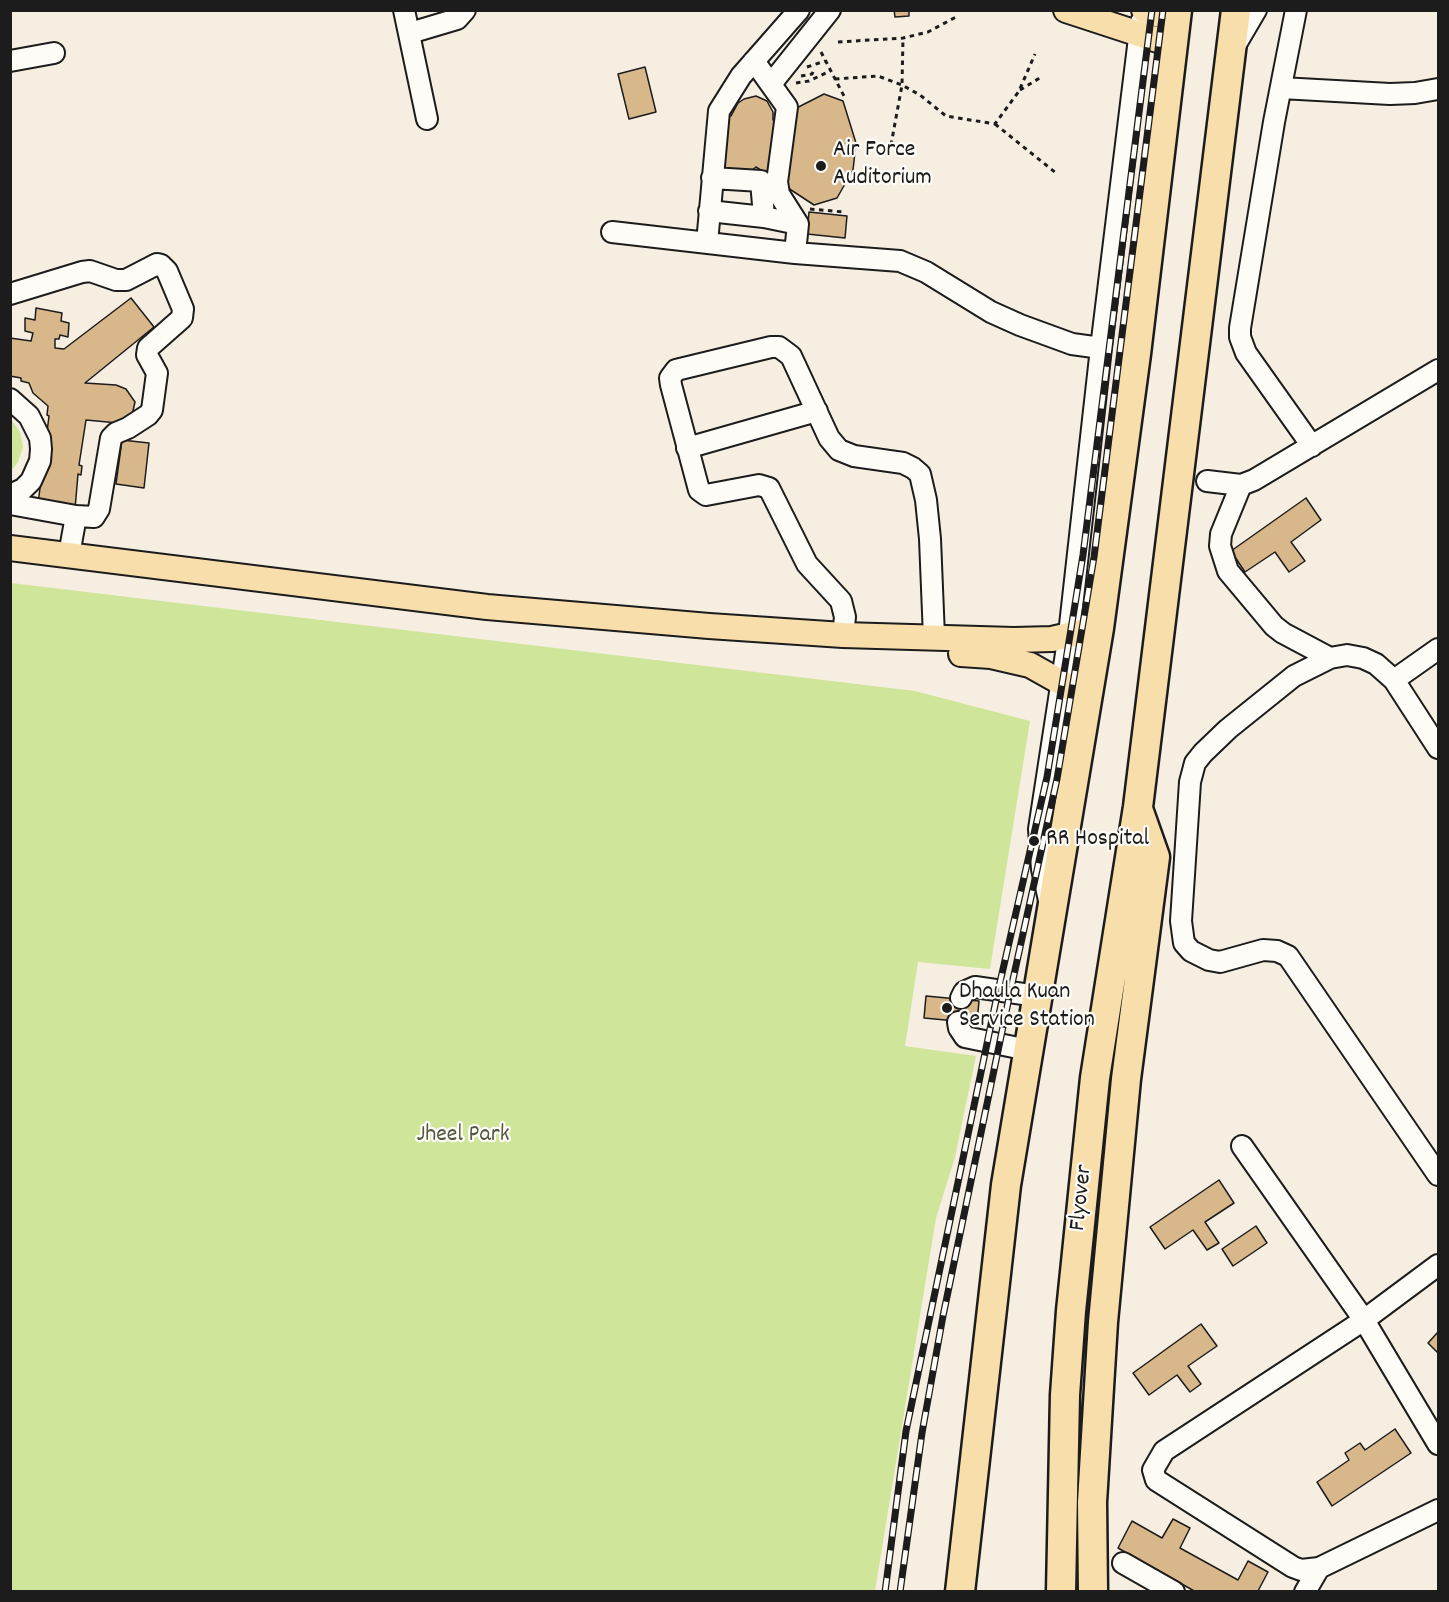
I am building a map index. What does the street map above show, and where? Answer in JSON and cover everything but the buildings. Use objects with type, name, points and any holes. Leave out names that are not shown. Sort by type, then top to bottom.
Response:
[{"type":"highway","name":"Flyover","points":[[1061,1592],[1065,1395],[1071,1311],[1095,1078],[1138,807],[1236,10]]},
{"type":"highway","points":[[960,1592],[1006,1185],[1099,628],[1136,354],[1175,20]]},
{"type":"highway","points":[[1093,1592],[1092,1521],[1103,1322],[1126,1079],[1155,857],[1138,807]]},
{"type":"main road","points":[[1066,10],[1140,34],[1175,20]]},
{"type":"main road","points":[[1143,10],[1175,20]]},
{"type":"main road","points":[[10,548],[487,607],[708,626],[843,635],[934,637],[1014,650],[1041,670],[1087,697]]},
{"type":"main road","points":[[10,561],[493,616],[931,651],[1014,650],[1099,628]]},
{"type":"street","points":[[404,10],[428,118]]},
{"type":"street","points":[[410,33],[457,20],[465,10]]},
{"type":"street","points":[[707,243],[719,111],[728,94],[799,10]]},
{"type":"street","points":[[779,84],[830,10]]},
{"type":"street","points":[[1052,912],[1042,869],[1039,829],[1069,634],[1101,348],[1143,10]]},
{"type":"street","points":[[1231,53],[1256,10]]},
{"type":"street","points":[[1296,10],[1240,337],[1246,353],[1312,446]]},
{"type":"street","points":[[10,61],[54,53]]},
{"type":"street","points":[[754,62],[779,84],[787,107],[777,182],[779,194],[798,224],[795,253]]},
{"type":"street","points":[[1281,88],[1390,94],[1438,89]]},
{"type":"street","points":[[712,178],[761,181],[764,217]]},
{"type":"street","points":[[709,211],[764,217],[798,224]]},
{"type":"street","points":[[612,232],[795,253],[900,261],[926,273],[991,312],[1020,325],[1072,344],[1101,348]]},
{"type":"street","points":[[10,294],[90,271],[116,280],[126,280],[157,264],[167,271],[183,309],[182,318],[148,348],[147,355],[157,373],[152,410],[148,415],[111,438],[97,514],[89,518],[10,504]]},
{"type":"street","points":[[843,635],[845,617],[841,601],[807,564],[769,488],[759,485],[702,494],[697,485],[671,385],[670,378],[676,370],[779,347],[791,356],[829,438],[839,450],[854,456],[903,463],[920,474],[926,500],[930,539],[934,637]]},
{"type":"street","points":[[1207,481],[1241,485],[1254,480],[1438,370]]},
{"type":"street","points":[[10,399],[29,416],[40,438],[41,449],[40,461],[30,481],[22,489],[10,495]]},
{"type":"street","points":[[687,448],[817,411]]},
{"type":"street","points":[[1241,485],[1221,534],[1220,546],[1228,571],[1274,626],[1330,658]]},
{"type":"street","points":[[69,555],[76,516]]},
{"type":"street","points":[[1394,680],[1438,649]]},
{"type":"street","points":[[1438,748],[1394,680],[1376,664],[1363,658],[1347,655],[1330,658],[1294,676],[1228,729],[1195,763],[1190,782],[1181,921],[1185,943],[1191,951],[1209,960],[1220,962],[1263,950],[1277,951],[1288,956],[1438,1176]]},
{"type":"street","points":[[961,998],[964,992],[975,987],[1037,996]]},
{"type":"street","points":[[958,1022],[965,1037],[1028,1050]]},
{"type":"street","points":[[1242,1146],[1364,1320],[1438,1444]]},
{"type":"street","points":[[1438,1265],[1364,1320],[1164,1451],[1153,1470],[1156,1480],[1301,1570],[1319,1568],[1438,1510]]},
{"type":"street","points":[[1123,1563],[1174,1592]]},
{"type":"street","points":[[1305,1592],[1319,1568]]},
{"type":"path","points":[[838,42],[903,38],[928,32],[956,17]]},
{"type":"path","points":[[891,145],[902,85],[903,38]]},
{"type":"path","points":[[822,47],[821,54],[845,98]]},
{"type":"path","points":[[995,124],[1019,91],[1035,54]]},
{"type":"path","points":[[814,70],[825,61]]},
{"type":"path","points":[[779,84],[810,81],[830,71]]},
{"type":"path","points":[[835,79],[878,76],[920,95],[946,116],[995,124],[1056,173]]},
{"type":"path","points":[[1019,91],[1044,76]]},
{"type":"green space","points":[[10,418],[20,432],[23,447],[18,462],[11,471]]},
{"type":"green space","name":"Jheel Park","points":[[11,583],[915,691],[1030,721],[990,969],[918,962],[905,1046],[976,1056],[955,1157],[936,1218],[875,1591],[11,1591]]},
{"type":"railway","points":[[885,1592],[906,1431],[998,991],[1047,777],[1083,555],[1152,10]]},
{"type":"railway","points":[[900,1592],[922,1433],[943,1316],[1057,779],[1094,557],[1163,10]]},
{"type":"place","name":"Air Force Auditorium","points":[[821,166]]},
{"type":"place","name":"RR Hospital","points":[[1034,841]]},
{"type":"place","name":"Dhaula Kuan Service Station","points":[[947,1008]]}]
